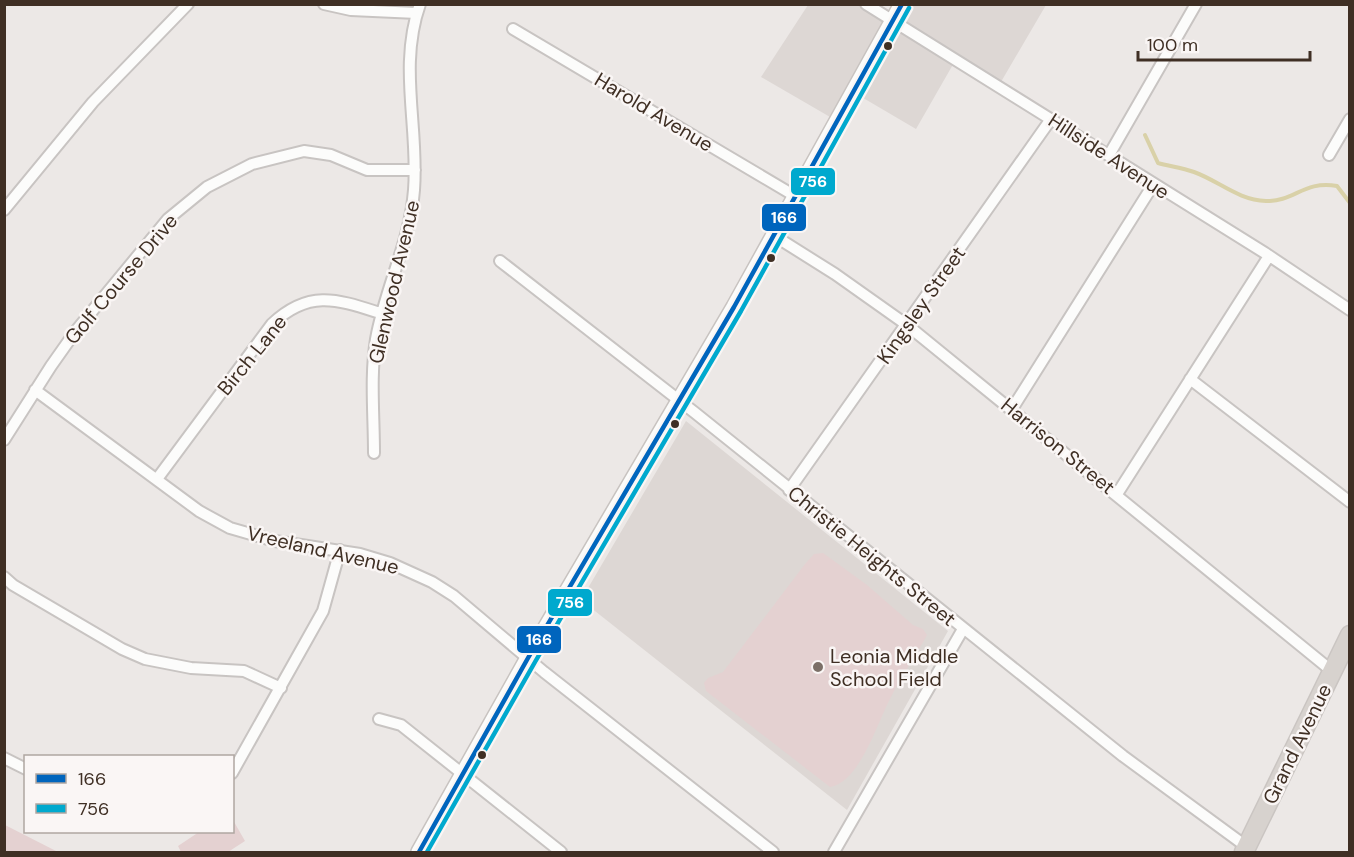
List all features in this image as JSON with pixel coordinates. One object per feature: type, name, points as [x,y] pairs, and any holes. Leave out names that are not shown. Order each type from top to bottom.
[{"type":"main road","name":"Grand Avenue","points":[[1246,850],[1350,635]]},
{"type":"street","points":[[4,210],[93,102],[188,4]]},
{"type":"street","points":[[324,4],[351,10],[418,9]]},
{"type":"street","name":"Hillside Avenue","points":[[866,4],[1051,118],[1350,310]]},
{"type":"street","points":[[419,852],[528,658],[680,400],[902,4]]},
{"type":"street","points":[[1109,155],[1196,4]]},
{"type":"street","name":"Glenwood Avenue","points":[[374,453],[373,363],[383,314],[408,233],[415,170],[408,86],[409,59],[418,9]]},
{"type":"street","name":"Harold Avenue","points":[[513,29],[795,196]]},
{"type":"street","name":"Kingsley Street","points":[[789,490],[1051,118]]},
{"type":"street","points":[[1329,155],[1350,119]]},
{"type":"street","name":"Golf Course Drive","points":[[4,440],[75,332],[168,219],[207,187],[252,164],[304,151],[331,155],[367,170],[415,170]]},
{"type":"street","points":[[1012,408],[1153,185]]},
{"type":"street","name":"Harrison Street","points":[[773,235],[835,273],[907,325],[1012,408],[1332,671]]},
{"type":"street","points":[[1117,494],[1269,256]]},
{"type":"street","name":"Christie Heights Street","points":[[500,261],[680,400],[963,629],[1246,850]]},
{"type":"street","name":"Birch Lane","points":[[157,479],[272,324],[282,314],[307,302],[334,299],[383,314]]},
{"type":"street","points":[[1190,379],[1350,502]]},
{"type":"street","name":"Vreeland Avenue","points":[[35,390],[199,511],[230,528],[275,541],[340,550],[390,563],[432,582],[454,596],[528,658],[773,852]]},
{"type":"street","points":[[234,770],[323,611],[340,550]]},
{"type":"street","points":[[4,577],[13,585],[112,643],[145,658],[191,668],[244,671],[281,688]]},
{"type":"street","points":[[834,852],[963,629]]},
{"type":"street","points":[[379,719],[401,725],[561,852]]},
{"type":"street","points":[[4,758],[24,768]]},
{"type":"shaded area","points":[[808,5],[866,5],[893,21],[902,5],[1046,5],[998,87],[955,61],[916,129],[853,92],[837,121],[761,77]]},
{"type":"shaded area","points":[[686,421],[948,631],[847,810],[581,600]]},
{"type":"shaded area","name":"Leonia Middle School Field","points":[[823,553],[867,585],[913,625],[923,629],[927,635],[893,692],[858,764],[850,775],[830,787],[706,691],[704,683],[708,678],[723,672],[805,564],[814,554]]},
{"type":"shaded area","points":[[234,822],[245,841],[228,852],[181,852],[178,846],[198,833],[234,833]]},
{"type":"shaded area","points":[[5,825],[58,852],[5,852]]},
{"type":"waterway","points":[[1145,135],[1158,163],[1194,172],[1246,197],[1256,200],[1276,200],[1307,188],[1326,185],[1337,186],[1350,203]]},
{"type":"transit line","name":"166","points":[[419,852],[528,658],[734,307],[902,4]]},
{"type":"transit line","name":"756","points":[[427,852],[535,662],[741,311],[909,8]]},
{"type":"place","name":"Leonia Middle School Field","points":[[818,667]]}]
